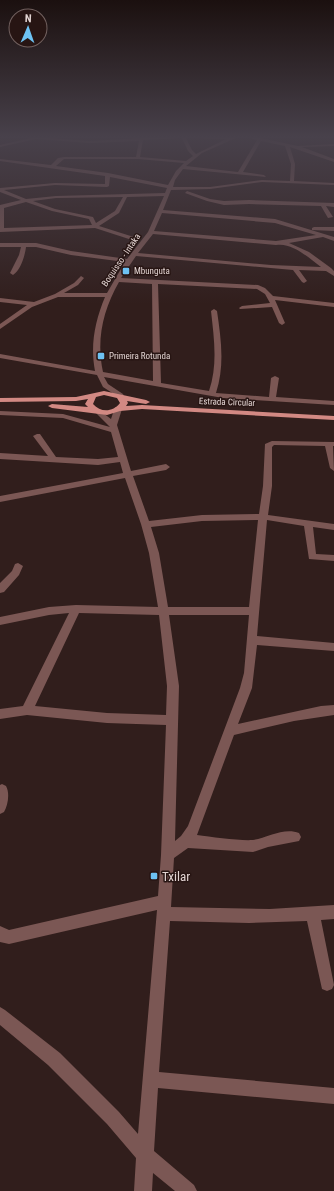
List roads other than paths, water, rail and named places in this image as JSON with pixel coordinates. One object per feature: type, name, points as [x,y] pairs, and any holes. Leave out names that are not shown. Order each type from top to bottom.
[{"type":"main road","name":"Estrada Circular","points":[[93,396],[110,393],[121,397],[147,402],[334,413]]},
{"type":"main road","points":[[0,400],[53,400],[93,396]]},
{"type":"main road","points":[[93,396],[89,404],[96,411]]},
{"type":"main road","points":[[118,409],[123,405],[121,397]]},
{"type":"main road","points":[[0,406],[74,407],[96,411]]},
{"type":"main road","name":"Estrada Circular","points":[[96,411],[109,412],[118,409],[142,407],[334,418]]},
{"type":"street","points":[[5,193],[54,210],[91,218],[95,226]]},
{"type":"street","points":[[0,245],[36,245],[71,253],[126,261],[135,239],[95,226],[0,230],[0,207],[28,200],[98,196],[125,197],[153,193]]},
{"type":"street","name":"Boquisso - Intaka","points":[[102,382],[99,374],[96,352],[98,327],[102,310],[108,295],[118,280],[126,261],[135,254],[151,232],[168,193]]},
{"type":"street","points":[[190,193],[209,200],[224,203],[249,202],[334,205]]},
{"type":"street","points":[[95,226],[117,212],[125,197]]},
{"type":"street","points":[[323,205],[330,217]]},
{"type":"street","points":[[160,211],[269,220],[334,239]]},
{"type":"street","points":[[304,229],[334,229]]},
{"type":"street","points":[[151,232],[285,243],[325,236]]},
{"type":"street","points":[[285,243],[306,253],[334,274]]},
{"type":"street","points":[[13,273],[22,255],[24,244]]},
{"type":"street","points":[[135,254],[296,269],[329,269]]},
{"type":"street","points":[[296,269],[304,281]]},
{"type":"street","points":[[0,326],[33,304],[57,295],[76,284],[81,278]]},
{"type":"street","points":[[118,280],[155,283],[250,285],[262,288],[270,298],[282,323]]},
{"type":"street","points":[[155,283],[157,385]]},
{"type":"street","points":[[57,295],[108,295]]},
{"type":"street","points":[[270,298],[334,305]]},
{"type":"street","points":[[0,300],[33,304]]},
{"type":"street","points":[[242,308],[274,306]]},
{"type":"street","points":[[212,394],[216,384],[220,358],[214,312]]},
{"type":"street","points":[[0,356],[212,394],[272,400],[334,403]]},
{"type":"street","points":[[272,400],[275,378]]},
{"type":"street","points":[[93,396],[102,382],[110,390],[121,397]]},
{"type":"street","points":[[118,409],[114,428],[128,475],[146,524],[154,553],[164,611],[173,686],[168,855],[144,1154],[143,1191]]},
{"type":"street","points":[[96,411],[114,428]]},
{"type":"street","points":[[0,413],[63,416],[114,428]]},
{"type":"street","points":[[36,436],[52,458]]},
{"type":"street","points":[[168,855],[186,841],[193,830],[246,688],[249,672],[261,526],[264,517],[269,477],[268,446],[270,444],[331,444],[334,468]]},
{"type":"street","points":[[0,456],[98,462],[123,459]]},
{"type":"street","points":[[0,499],[166,467]]},
{"type":"street","points":[[146,524],[202,518],[264,517],[334,527]]},
{"type":"street","points":[[308,524],[312,557],[334,558]]},
{"type":"street","points":[[0,589],[16,573],[18,566]]},
{"type":"street","points":[[0,621],[49,611],[76,609],[254,611]]},
{"type":"street","points":[[28,710],[76,609]]},
{"type":"street","points":[[251,640],[334,648]]},
{"type":"street","points":[[0,714],[28,710],[120,719],[173,720]]},
{"type":"street","points":[[229,731],[277,721],[303,713],[334,710]]},
{"type":"street","points":[[0,808],[2,790]]},
{"type":"street","points":[[186,841],[252,846],[294,836]]},
{"type":"street","points":[[0,933],[2,936],[9,937],[164,907],[313,914],[334,912]]},
{"type":"street","points":[[313,914],[327,984]]},
{"type":"street","points":[[0,1015],[54,1059],[113,1118],[144,1154],[188,1191]]},
{"type":"street","points":[[150,1079],[334,1096]]},
{"type":"place","name":"Mbunguta","points":[[126,271]]},
{"type":"place","name":"Primeira Rotunda","points":[[101,356]]},
{"type":"place","name":"Txilar","points":[[154,876]]}]
